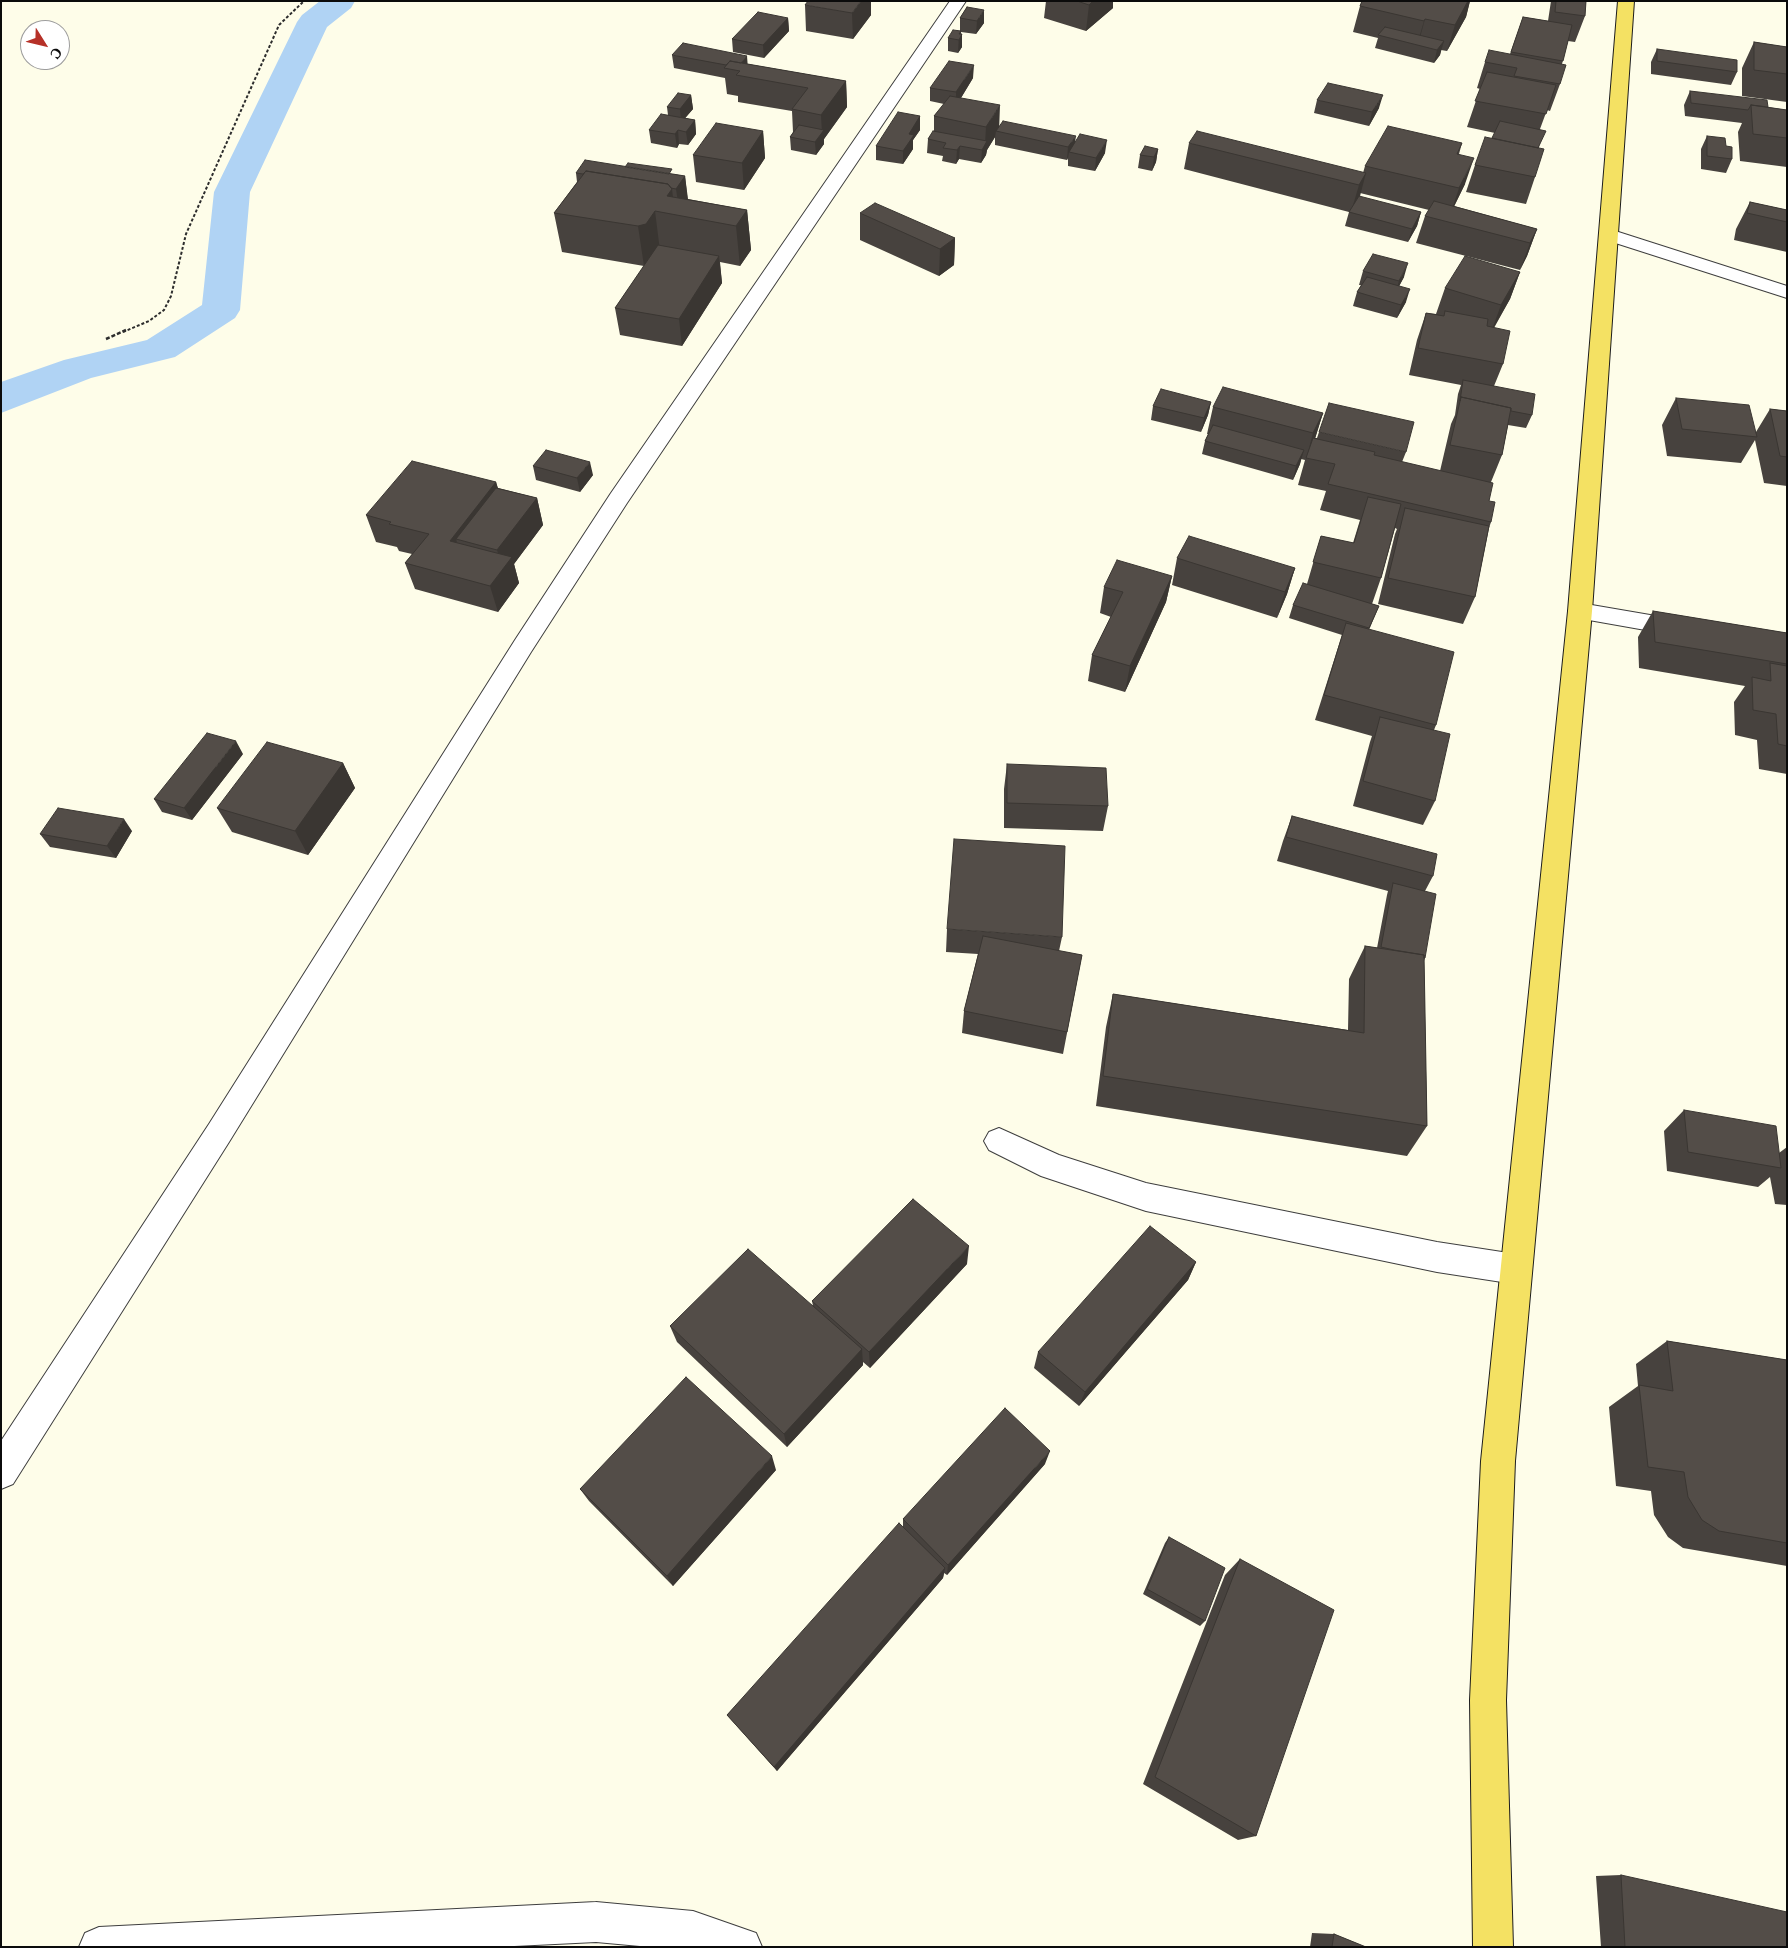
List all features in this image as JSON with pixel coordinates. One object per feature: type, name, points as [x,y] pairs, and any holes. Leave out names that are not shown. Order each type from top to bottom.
[{"type":"main road","points":[[1493,1947],[1488,1700],[1498,1461],[1515,1269],[1580,611],[1626,1]]},
{"type":"street","points":[[1,1472],[219,1133],[523,646],[619,498],[958,1]]},
{"type":"street","points":[[1609,235],[1787,292]]},
{"type":"street","points":[[1580,611],[1708,633]]},
{"type":"street","points":[[999,1141],[1052,1166],[1146,1197],[1437,1257],[1515,1269]]},
{"type":"street","points":[[99,1947],[596,1922],[693,1931],[742,1947]]},
{"type":"path","points":[[106,339],[149,320],[164,310],[171,296],[186,234],[279,25],[304,1]]},
{"type":"building","points":[[808,1],[861,1],[852,13],[805,5]]},
{"type":"building","points":[[1077,1],[1093,1],[1089,5]]},
{"type":"building","points":[[1362,1],[1468,1],[1455,25],[1425,19],[1424,21],[1360,6]]},
{"type":"building","points":[[1556,1],[1586,1],[1585,16],[1555,12]]},
{"type":"building","points":[[967,7],[984,10],[977,21],[960,18]]},
{"type":"building","points":[[758,12],[788,18],[763,45],[732,39]]},
{"type":"building","points":[[1523,17],[1572,25],[1563,61],[1511,52]]},
{"type":"building","points":[[1385,27],[1444,41],[1437,50],[1378,35]]},
{"type":"building","points":[[953,30],[961,31],[959,34],[962,34],[959,40],[948,38]]},
{"type":"building","points":[[1754,42],[1787,47],[1787,74],[1754,70]]},
{"type":"building","points":[[683,43],[747,56],[741,63],[730,61],[726,65],[672,55]]},
{"type":"building","points":[[1657,49],[1737,60],[1737,72],[1657,61]]},
{"type":"building","points":[[1489,50],[1566,65],[1560,84],[1514,76],[1517,68],[1485,62]]},
{"type":"building","points":[[730,61],[846,81],[821,115],[792,109],[808,88],[736,75],[740,71],[724,68]]},
{"type":"building","points":[[949,61],[974,65],[956,92],[930,88]]},
{"type":"building","points":[[1487,72],[1556,85],[1546,114],[1475,101]]},
{"type":"building","points":[[1328,83],[1383,95],[1372,112],[1317,100]]},
{"type":"building","points":[[1690,91],[1767,100],[1768,107],[1751,105],[1748,110],[1691,103]]},
{"type":"building","points":[[678,93],[691,95],[680,109],[667,107]]},
{"type":"building","points":[[950,96],[1000,105],[986,127],[934,116]]},
{"type":"building","points":[[1751,105],[1787,110],[1787,138],[1753,134]]},
{"type":"building","points":[[898,112],[920,116],[909,134],[914,135],[903,151],[876,146]]},
{"type":"building","points":[[661,114],[695,120],[686,132],[678,130],[675,134],[649,130]]},
{"type":"building","points":[[1003,121],[1076,136],[1068,147],[996,131]]},
{"type":"building","points":[[1500,121],[1546,131],[1538,148],[1492,138]]},
{"type":"building","points":[[716,123],[763,131],[742,163],[693,155]]},
{"type":"building","points":[[799,125],[824,130],[815,142],[790,137]]},
{"type":"building","points":[[1388,126],[1462,143],[1457,154],[1474,158],[1459,188],[1365,166]]},
{"type":"building","points":[[933,131],[987,141],[982,150],[960,146],[957,150],[943,148],[946,143],[928,139]]},
{"type":"building","points":[[1197,131],[1366,173],[1359,185],[1189,143]]},
{"type":"building","points":[[1080,134],[1107,140],[1096,158],[1069,152]]},
{"type":"building","points":[[1707,136],[1725,138],[1726,146],[1732,147],[1732,159],[1707,156]]},
{"type":"building","points":[[1485,137],[1544,149],[1535,177],[1475,165]]},
{"type":"building","points":[[1145,146],[1158,149],[1154,157],[1140,155]]},
{"type":"building","points":[[585,160],[685,176],[676,189],[671,188],[668,184],[586,171],[583,174],[576,173]]},
{"type":"building","points":[[628,163],[672,169],[669,174],[625,167]]},
{"type":"building","points":[[586,171],[668,184],[672,189],[667,196],[747,210],[736,226],[655,211],[646,224],[638,226],[554,213]]},
{"type":"building","points":[[1359,196],[1421,212],[1412,229],[1349,212]]},
{"type":"building","points":[[1434,201],[1537,229],[1530,243],[1425,216]]},
{"type":"building","points":[[1750,202],[1787,210],[1787,222],[1747,213]]},
{"type":"building","points":[[875,203],[955,238],[940,249],[860,213]]},
{"type":"building","points":[[658,245],[719,256],[679,319],[615,308]]},
{"type":"building","points":[[1373,254],[1408,263],[1399,281],[1363,271]]},
{"type":"building","points":[[1465,256],[1520,272],[1501,305],[1445,288]]},
{"type":"building","points":[[1367,277],[1410,289],[1401,305],[1357,292]]},
{"type":"building","points":[[1445,311],[1488,319],[1487,326],[1510,331],[1503,364],[1418,348],[1426,313],[1444,316]]},
{"type":"building","points":[[1463,380],[1535,394],[1532,415],[1511,411],[1511,408],[1461,397],[1460,401]]},
{"type":"building","points":[[1223,387],[1323,413],[1313,433],[1213,407]]},
{"type":"building","points":[[1161,389],[1211,402],[1204,418],[1153,406]]},
{"type":"building","points":[[1461,397],[1511,408],[1502,455],[1450,445]]},
{"type":"building","points":[[1676,398],[1749,405],[1757,437],[1682,429]]},
{"type":"building","points":[[1329,403],[1414,422],[1406,452],[1319,432]]},
{"type":"building","points":[[1770,409],[1787,411],[1787,457],[1780,456]]},
{"type":"building","points":[[1213,425],[1304,450],[1296,466],[1205,441]]},
{"type":"building","points":[[1313,438],[1375,452],[1374,455],[1493,483],[1489,501],[1495,502],[1491,522],[1328,484],[1335,464],[1306,458]]},
{"type":"building","points":[[546,450],[590,462],[577,478],[533,466]]},
{"type":"building","points":[[412,461],[496,482],[450,541],[512,557],[490,586],[405,563],[429,534],[389,524],[391,522],[366,515]]},
{"type":"building","points":[[496,488],[537,498],[497,550],[456,539]]},
{"type":"building","points":[[1368,497],[1401,504],[1381,578],[1313,562],[1321,536],[1354,543]]},
{"type":"building","points":[[1405,508],[1489,526],[1475,597],[1388,578]]},
{"type":"building","points":[[1189,536],[1295,568],[1285,592],[1177,558]]},
{"type":"building","points":[[1117,560],[1172,576],[1130,666],[1092,655],[1123,592],[1104,587]]},
{"type":"building","points":[[1303,583],[1379,606],[1369,628],[1293,605]]},
{"type":"building","points":[[1653,611],[1787,633],[1787,664],[1655,642]]},
{"type":"building","points":[[1346,623],[1454,652],[1436,725],[1324,695]]},
{"type":"building","points":[[1770,663],[1787,666],[1787,746],[1778,744],[1776,714],[1753,710],[1752,677],[1771,681]]},
{"type":"building","points":[[1380,717],[1450,734],[1435,801],[1363,781]]},
{"type":"building","points":[[207,733],[236,741],[184,808],[154,799]]},
{"type":"building","points":[[267,742],[343,763],[295,831],[217,808]]},
{"type":"building","points":[[1007,764],[1106,768],[1108,806],[1007,803]]},
{"type":"building","points":[[58,808],[124,819],[107,846],[40,834]]},
{"type":"building","points":[[1292,816],[1437,854],[1433,876],[1286,837]]},
{"type":"building","points":[[954,839],[1065,846],[1062,937],[947,929]]},
{"type":"building","points":[[1393,883],[1436,894],[1425,958],[1424,955],[1381,947]]},
{"type":"building","points":[[983,936],[1082,955],[1067,1032],[964,1011]]},
{"type":"building","points":[[1365,946],[1424,955],[1427,1126],[1103,1076],[1113,994],[1364,1033]]},
{"type":"building","points":[[1684,1110],[1776,1126],[1781,1168],[1688,1152]]},
{"type":"building","points":[[913,1199],[969,1246],[869,1352],[812,1301]]},
{"type":"building","points":[[1150,1226],[1196,1262],[1085,1392],[1038,1352]]},
{"type":"building","points":[[748,1249],[862,1349],[784,1434],[670,1326]]},
{"type":"building","points":[[1667,1341],[1787,1360],[1787,1543],[1719,1531],[1702,1520],[1688,1497],[1684,1472],[1648,1467],[1639,1385],[1673,1391]]},
{"type":"building","points":[[686,1377],[772,1456],[667,1576],[580,1489]]},
{"type":"building","points":[[1005,1408],[1050,1451],[948,1565],[903,1519]]},
{"type":"building","points":[[899,1523],[945,1568],[774,1767],[727,1715]]},
{"type":"building","points":[[1169,1537],[1225,1568],[1205,1621],[1147,1589]]},
{"type":"building","points":[[1240,1559],[1334,1610],[1256,1836],[1155,1777]]},
{"type":"building","points":[[1621,1875],[1787,1912],[1787,1947],[1625,1947]]},
{"type":"building","points":[[1334,1934],[1366,1947],[1332,1947]]},
{"type":"waterway","points":[[1,400],[8,394],[78,369],[161,349],[221,310],[232,192],[313,22],[340,1]]}]
